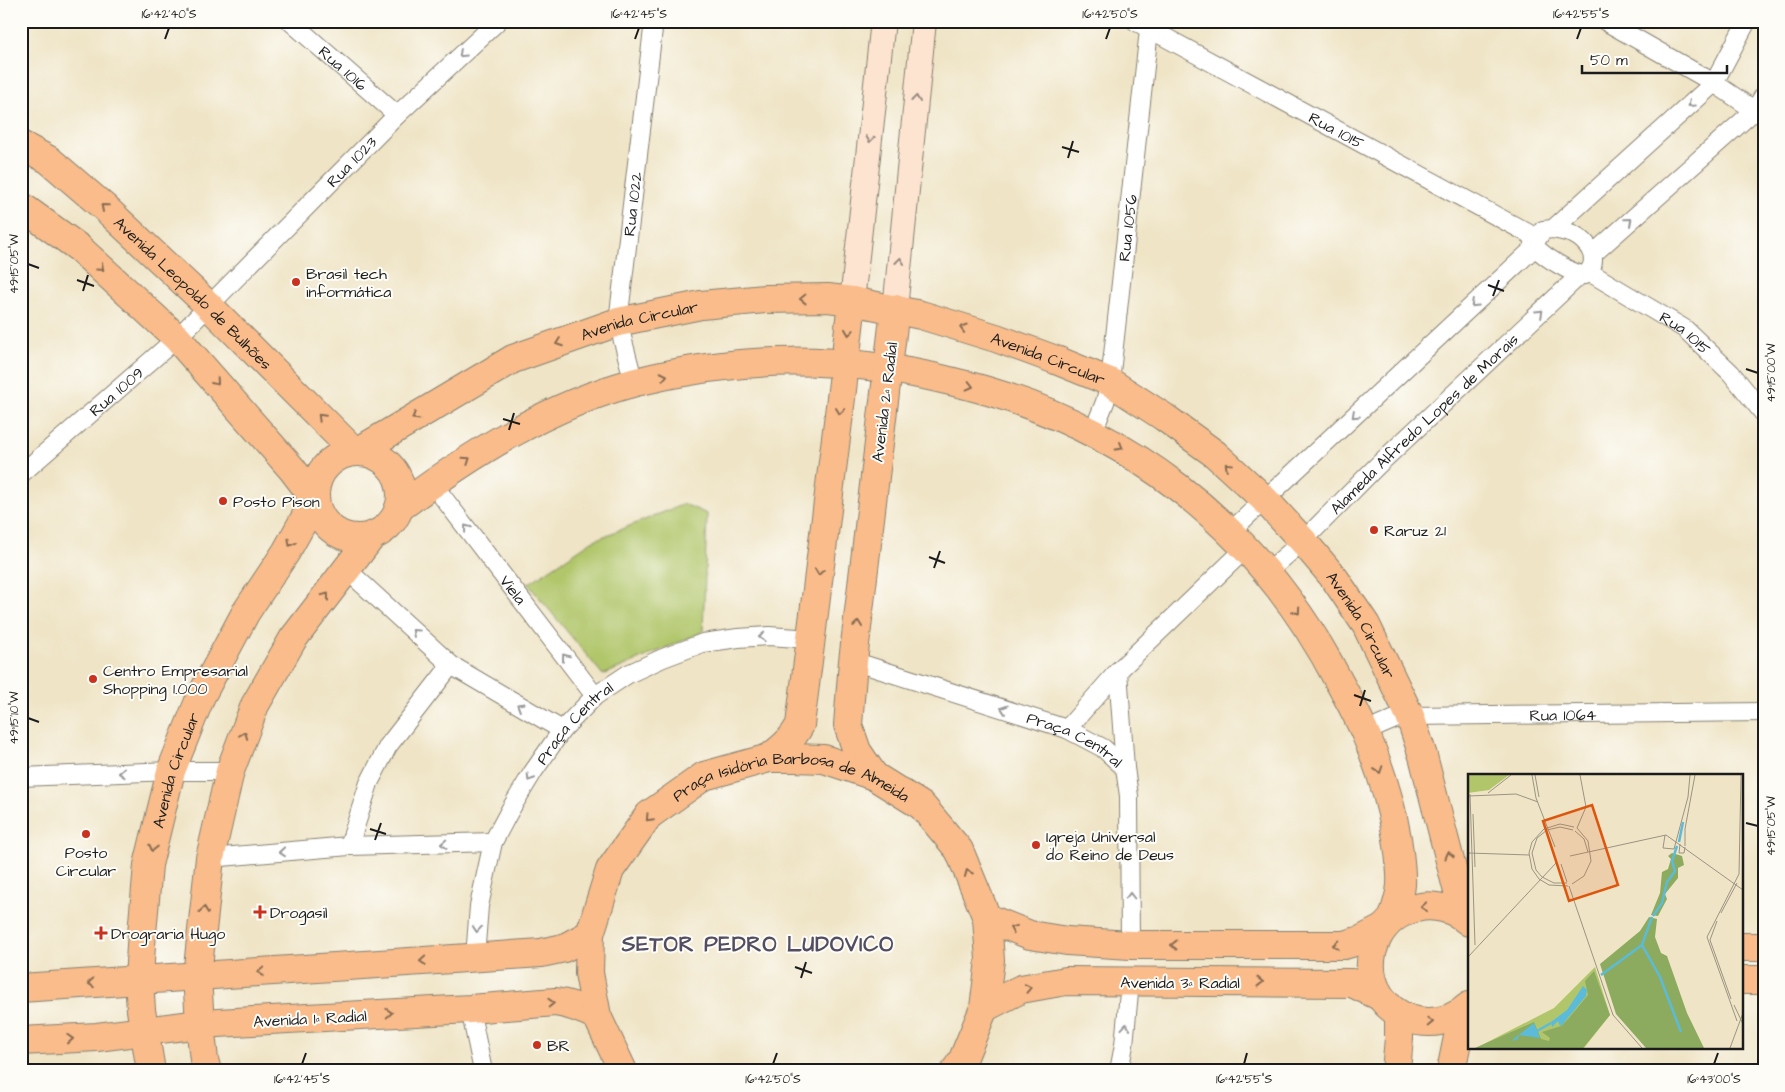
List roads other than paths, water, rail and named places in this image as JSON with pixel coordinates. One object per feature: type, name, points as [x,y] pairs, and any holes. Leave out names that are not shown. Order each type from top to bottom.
[{"type":"main road","points":[[768,758],[787,744],[800,725],[845,362],[883,21]]},
{"type":"main road","name":"Avenida 2ª Radial","points":[[874,776],[857,751],[848,725],[853,661],[889,368],[924,21]]},
{"type":"main road","name":"Avenida Leopoldo de Bulhões","points":[[21,145],[49,160],[105,208],[208,305],[356,452]]},
{"type":"main road","points":[[21,206],[79,248],[177,338],[292,469],[315,500]]},
{"type":"main road","name":"Avenida Circular","points":[[356,452],[512,359],[618,322],[701,305],[765,299],[828,298],[921,315],[996,338],[1110,382],[1164,416],[1215,454],[1264,499],[1335,579],[1366,625],[1410,716],[1423,756],[1467,921]]},
{"type":"main road","points":[[399,508],[432,483],[486,448],[533,422],[580,401],[634,383],[699,369],[753,363],[820,361],[845,362],[889,368],[977,387],[1036,406],[1093,432],[1128,452],[1173,482],[1238,540],[1267,572],[1295,608],[1323,651],[1365,732],[1383,780],[1395,831],[1401,881],[1399,899],[1388,924],[1374,945],[1370,962],[1372,979],[1379,996],[1398,1014],[1410,1020],[1432,1023],[1454,1016],[1468,1007]]},
{"type":"main road","points":[[356,452],[370,454],[383,460],[393,470],[399,484],[401,496],[399,508],[383,530],[372,536],[360,538],[348,537],[337,533],[322,520],[315,500],[316,485],[321,472],[330,462],[342,455],[356,452]]},
{"type":"main road","name":"Avenida Circular","points":[[150,1071],[143,1031],[140,980],[148,865],[171,771],[202,696],[246,612],[286,552],[315,500]]},
{"type":"main road","points":[[207,1071],[200,1024],[197,976],[210,858],[230,771],[255,705],[288,647],[372,536]]},
{"type":"main road","name":"Praça Isidória Barbosa de Almeida","points":[[623,1071],[597,1016],[589,973],[590,934],[610,870],[649,815],[704,776],[768,758],[824,759],[874,776],[922,806],[959,850],[987,918],[990,960],[984,1008],[963,1060],[954,1071]]},
{"type":"main road","points":[[987,918],[1030,935],[1067,941],[1130,945],[1344,945],[1361,940],[1406,911],[1428,906],[1441,907],[1454,912],[1467,921]]},
{"type":"main road","points":[[21,988],[475,958],[549,951],[564,948],[590,934]]},
{"type":"main road","points":[[1742,947],[1764,947]]},
{"type":"main road","points":[[1742,980],[1764,980]]},
{"type":"main road","name":"Avenida 3ª Radial","points":[[984,1008],[1021,989],[1066,981],[1352,983],[1379,996]]},
{"type":"main road","name":"Avenida 1ª Radial","points":[[21,1041],[97,1037],[200,1024],[470,1009],[555,1002],[568,1003],[580,1007],[597,1016]]},
{"type":"main road","points":[[1451,1071],[1459,1032],[1468,1007]]},
{"type":"main road","points":[[1396,1071],[1399,1038],[1398,1014]]},
{"type":"street","name":"Rua 1016","points":[[290,21],[397,115]]},
{"type":"street","name":"Rua 1023","points":[[208,305],[397,115],[498,21]]},
{"type":"street","name":"Rua 1022","points":[[634,383],[618,322],[654,21]]},
{"type":"street","points":[[1605,21],[1714,83],[1759,113]]},
{"type":"street","points":[[1554,229],[1714,83],[1747,21]]},
{"type":"street","name":"Rua 1015","points":[[1145,24],[1536,242],[1544,255],[1584,273],[1684,329],[1731,373],[1764,414]]},
{"type":"street","name":"Rua 1056","points":[[1093,432],[1105,402],[1110,382],[1145,24]]},
{"type":"street","points":[[1592,254],[1759,113],[1764,95]]},
{"type":"street","points":[[1067,729],[1238,540],[1264,499],[1536,242],[1543,230],[1554,229],[1579,238],[1592,254],[1594,261],[1584,273]]},
{"type":"street","name":"Alameda Alfredo Lopes de Morais","points":[[1267,572],[1303,541],[1377,466],[1584,273]]},
{"type":"street","name":"Rua 1009","points":[[21,474],[177,338],[208,305]]},
{"type":"street","name":"Viela","points":[[432,483],[595,696]]},
{"type":"street","points":[[346,569],[451,665],[562,730]]},
{"type":"street","name":"Praça Central","points":[[475,958],[478,906],[493,842],[533,772],[562,730],[595,696],[628,674],[703,643],[770,636],[811,639]]},
{"type":"street","name":"Praça Central","points":[[853,661],[1067,729],[1103,748],[1125,768],[1130,796],[1130,945]]},
{"type":"street","points":[[350,846],[369,783],[388,746],[451,665]]},
{"type":"street","points":[[1118,671],[1125,768]]},
{"type":"street","name":"Rua 1064","points":[[1365,732],[1395,719],[1410,716],[1764,712]]},
{"type":"street","points":[[21,777],[171,771],[230,771]]},
{"type":"street","points":[[210,858],[350,846],[493,842]]},
{"type":"street","points":[[1119,1071],[1124,1045],[1130,982]]},
{"type":"street","points":[[470,1009],[483,1071]]},
{"type":"place","name":"Brasil tech informática","points":[[296,282]]},
{"type":"place","name":"Posto Pison","points":[[223,501]]},
{"type":"place","name":"Raruz 21","points":[[1374,530]]},
{"type":"place","name":"Centro Empresarial Shopping 1.000","points":[[93,679]]},
{"type":"place","name":"Posto Circular","points":[[86,834]]},
{"type":"place","name":"Igreja Universal do Reino de Deus","points":[[1036,845]]},
{"type":"place","name":"Drogasil","points":[[260,912]]},
{"type":"place","name":"Drograria Hugo","points":[[101,933]]},
{"type":"place","name":"BR","points":[[537,1045]]},
{"type":"district","name":"SETOR PEDRO LUDOVICO","points":[[758,944]]}]
